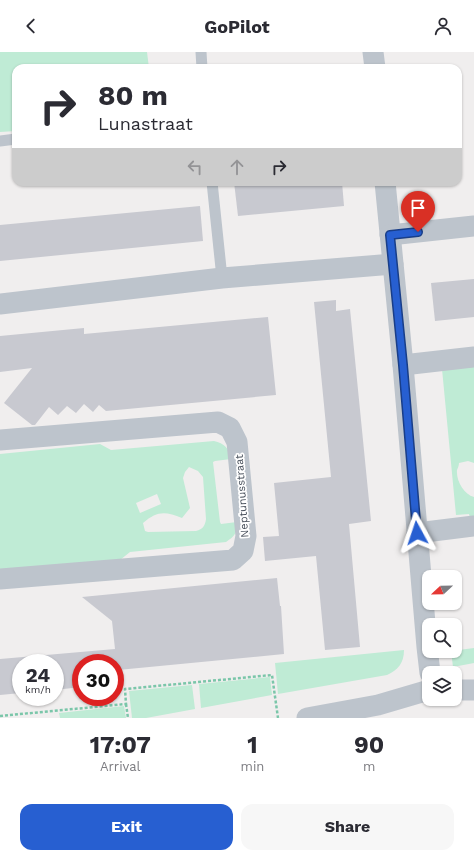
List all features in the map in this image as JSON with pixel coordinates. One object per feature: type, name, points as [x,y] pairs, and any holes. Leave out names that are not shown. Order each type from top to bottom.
[{"type":"street","points":[[373,52],[374,64]]},
{"type":"street","points":[[385,186],[403,365],[429,666]]},
{"type":"street","points":[[390,235],[474,226]]},
{"type":"street","points":[[0,304],[222,278],[393,264]]},
{"type":"street","points":[[403,365],[474,357]]},
{"type":"street","name":"Neptunusstraat","points":[[0,440],[218,422],[230,428],[237,442],[246,536],[243,551],[233,560],[0,579]]},
{"type":"street","points":[[417,533],[474,526]]},
{"type":"street","points":[[462,690],[474,690]]},
{"type":"street","points":[[307,718],[378,705],[422,692]]},
{"type":"lane","points":[[201,52],[202,64]]},
{"type":"lane","points":[[0,141],[12,140]]},
{"type":"lane","points":[[212,186],[222,278]]},
{"type":"path","points":[[128,718],[125,689],[272,675],[278,718]]},
{"type":"path","points":[[0,716],[126,704]]},
{"type":"green space","points":[[0,52],[147,52],[148,64],[12,64],[12,131],[0,132]]},
{"type":"green space","points":[[474,362],[474,463],[468,461],[459,463],[457,470],[459,483],[467,493],[474,497],[474,517],[470,518],[469,514],[456,515],[442,369]]},
{"type":"green space","points":[[214,441],[224,445],[228,449],[231,459],[213,462],[220,522],[221,524],[237,522],[235,534],[226,542],[130,552],[120,560],[0,571],[0,454],[100,444],[111,450]],"holes":[[[189,467],[198,471],[203,477],[206,519],[203,527],[196,531],[145,531],[143,523],[153,516],[166,513],[182,518],[190,508],[183,478]],[[157,494],[161,504],[140,513],[136,503]]]},
{"type":"green space","points":[[474,648],[474,663],[453,666],[452,658],[462,658],[462,650]]},
{"type":"green space","points":[[404,650],[403,659],[400,666],[387,675],[278,694],[275,663]]},
{"type":"green space","points":[[270,677],[272,695],[201,708],[199,684]]},
{"type":"green space","points":[[192,685],[195,709],[146,718],[132,718],[129,691]]},
{"type":"green space","points":[[124,706],[126,718],[60,718],[59,713]]},
{"type":"building","points":[[234,186],[342,186],[344,206],[238,216]]},
{"type":"building","points":[[200,206],[203,241],[0,261],[0,225]]},
{"type":"building","points":[[474,279],[474,317],[435,321],[431,283]]},
{"type":"building","points":[[336,300],[336,311],[350,309],[371,521],[349,524],[360,647],[325,650],[316,556],[265,561],[263,537],[279,536],[274,483],[331,477],[314,302]]},
{"type":"building","points":[[268,317],[276,395],[106,411],[99,405],[93,412],[84,404],[76,413],[67,406],[58,415],[49,407],[35,425],[32,425],[4,403],[32,368],[0,372],[0,336],[84,328],[84,334]]},
{"type":"building","points":[[277,578],[281,606],[284,654],[124,669],[124,654],[72,654],[72,688],[64,689],[64,654],[58,654],[115,649],[112,621],[82,597]]},
{"type":"building","points":[[12,658],[12,694],[0,695],[0,659]]},
{"type":"route","points":[[417,533],[403,365],[390,235],[418,232]]}]
